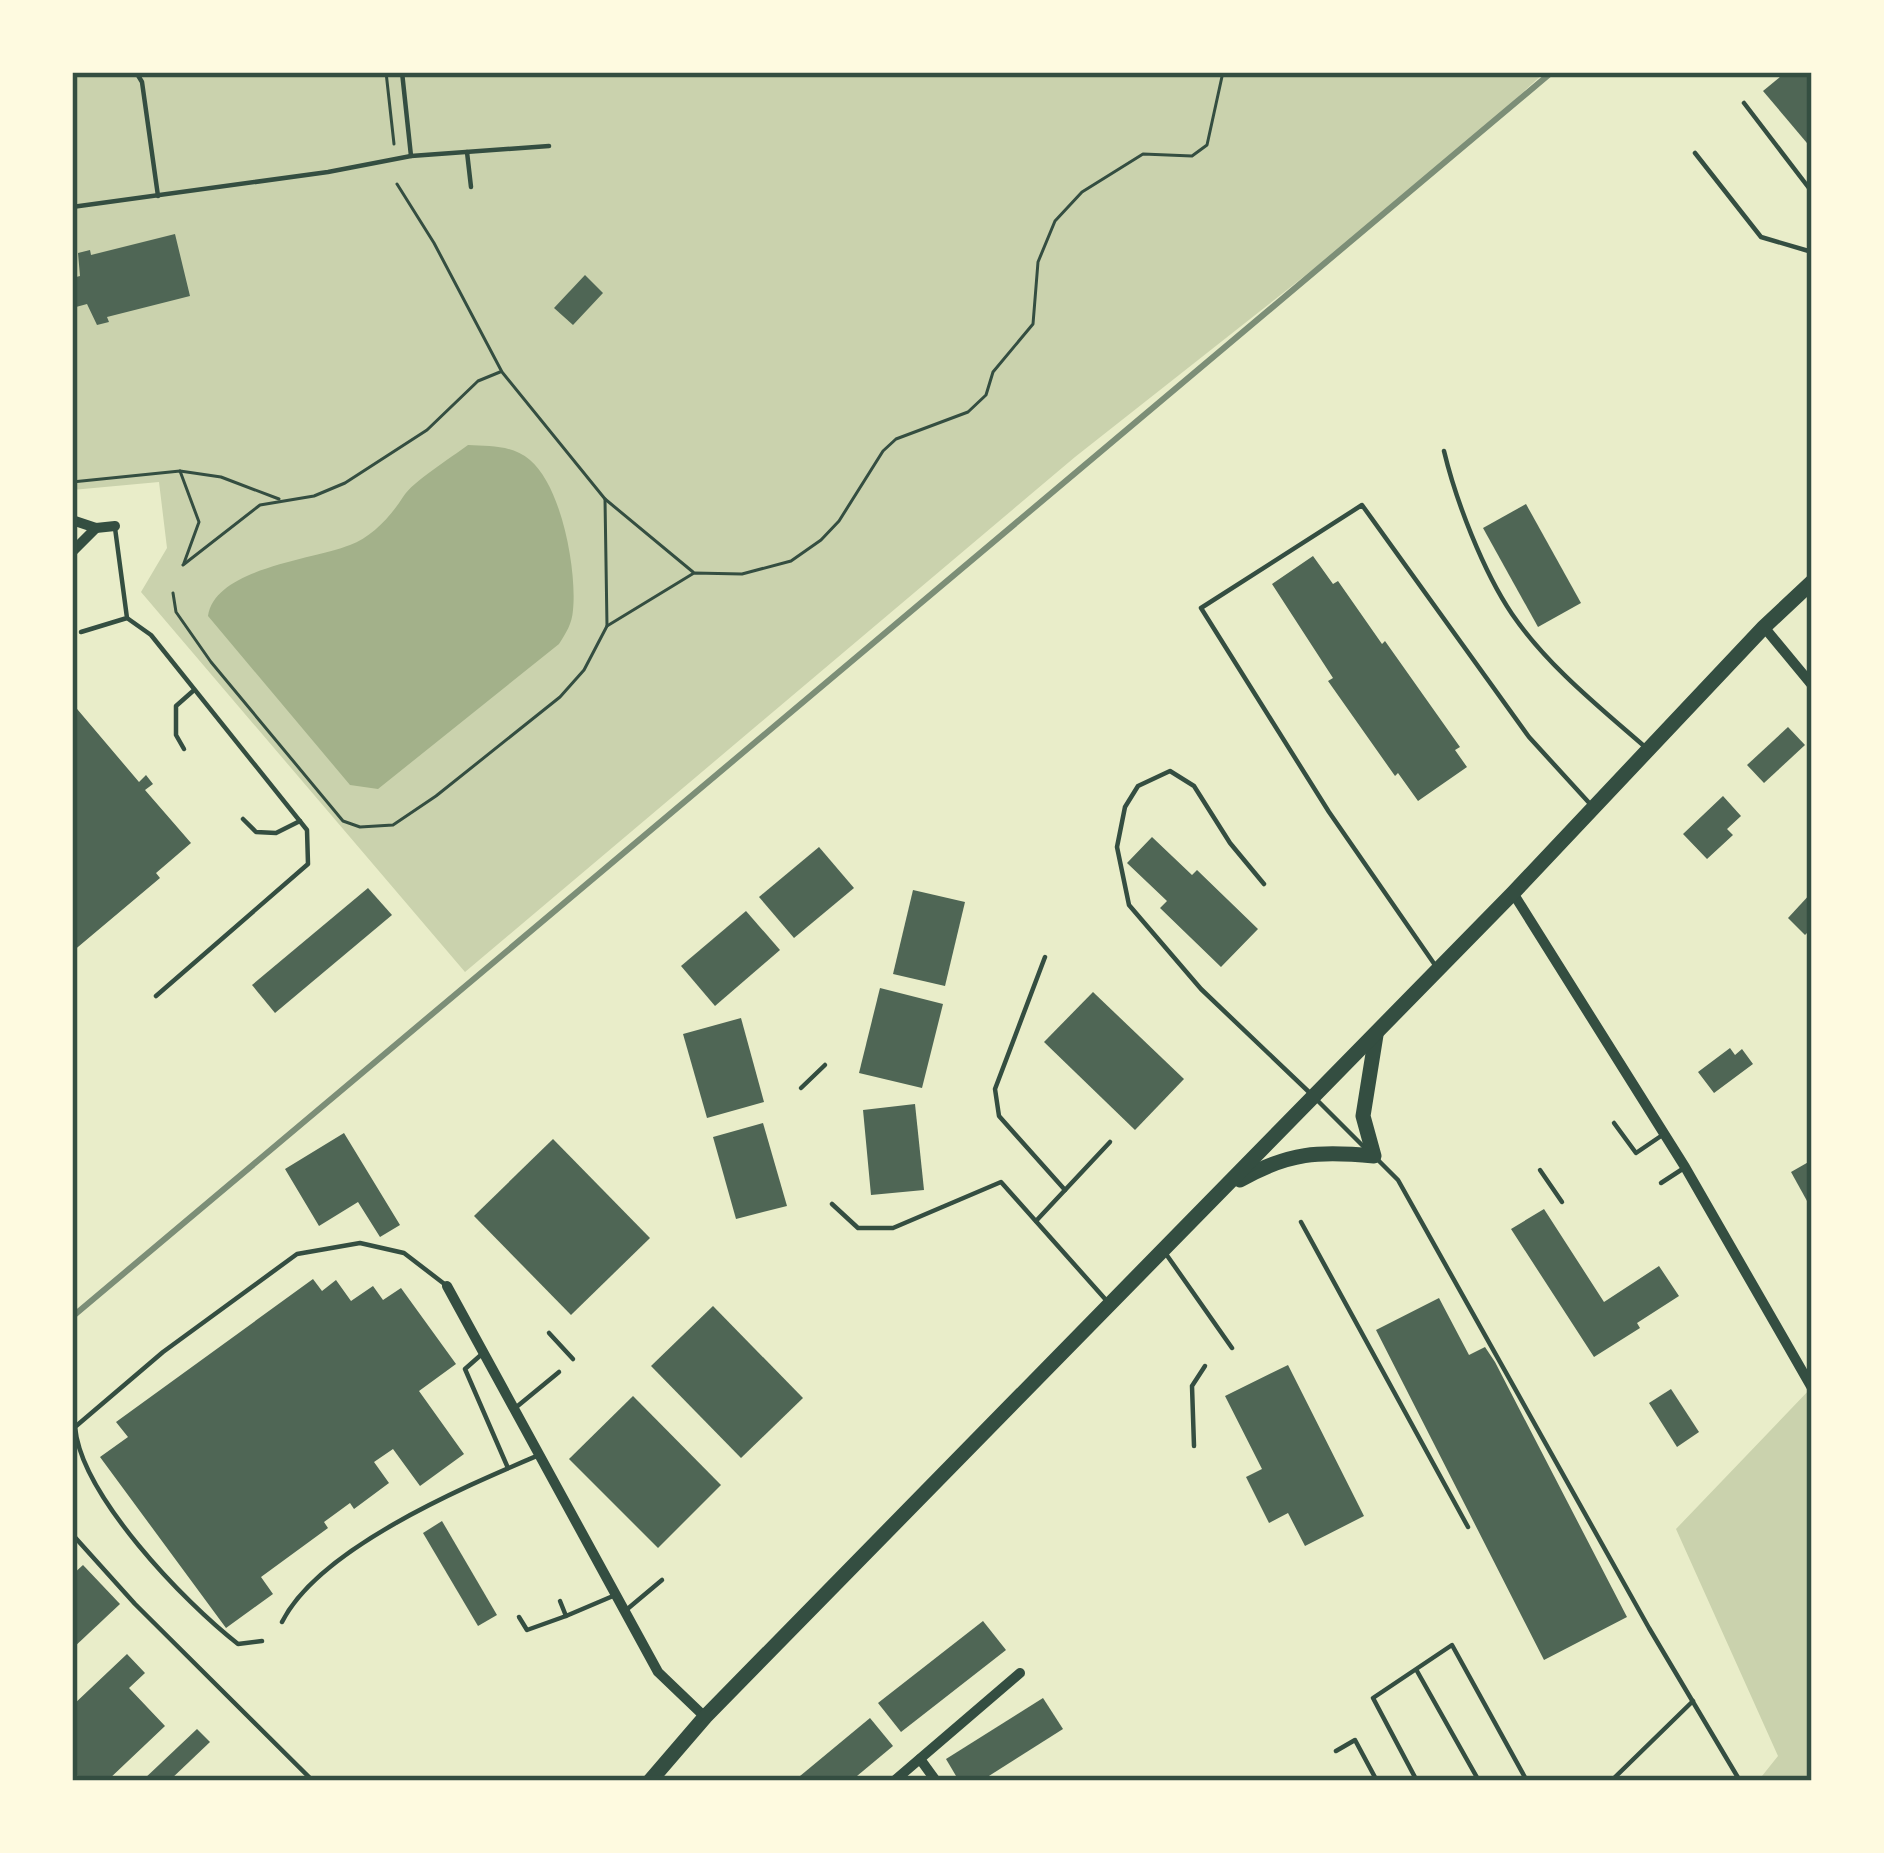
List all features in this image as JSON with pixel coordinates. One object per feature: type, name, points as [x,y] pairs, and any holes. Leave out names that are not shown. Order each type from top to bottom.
[{"type":"main road","points":[[650,1781],[705,1717],[1812,582]]},
{"type":"main road","points":[[1220,1192],[1272,1162],[1320,1151],[1374,1156],[1363,1116],[1377,1032]]},
{"type":"street","points":[[72,520],[96,528],[116,526]]},
{"type":"street","points":[[72,552],[96,528]]},
{"type":"street","points":[[1764,627],[1812,685]]},
{"type":"street","points":[[1513,893],[1685,1167],[1812,1388]]},
{"type":"street","points":[[447,1286],[658,1672],[705,1717]]},
{"type":"street","points":[[894,1781],[1020,1673]]},
{"type":"street","points":[[920,1760],[936,1781]]},
{"type":"lane","points":[[136,72],[145,99],[158,196]]},
{"type":"lane","points":[[402,72],[411,156]]},
{"type":"lane","points":[[1744,103],[1812,192]]},
{"type":"lane","points":[[72,207],[411,156],[549,146]]},
{"type":"lane","points":[[467,152],[471,188]]},
{"type":"lane","points":[[1695,153],[1761,237],[1812,252]]},
{"type":"lane","points":[[1444,451],[1455,498],[1511,613],[1589,698],[1648,750]]},
{"type":"lane","points":[[1438,970],[1329,812],[1201,608],[1363,505],[1529,737],[1594,808]]},
{"type":"lane","points":[[116,526],[127,618],[151,634],[307,830],[308,864],[156,996]]},
{"type":"lane","points":[[81,632],[127,618]]},
{"type":"lane","points":[[184,749],[176,735],[176,706],[193,691]]},
{"type":"lane","points":[[1264,884],[1230,844],[1194,786],[1170,771],[1138,786],[1125,807],[1117,847],[1129,905],[1201,989],[1398,1180],[1740,1781]]},
{"type":"lane","points":[[244,819],[256,832],[276,833],[300,821]]},
{"type":"lane","points":[[1045,957],[995,1089],[999,1116],[1065,1190]]},
{"type":"lane","points":[[801,1088],[825,1066]]},
{"type":"lane","points":[[1615,1123],[1636,1153],[1664,1134]]},
{"type":"lane","points":[[1036,1221],[1110,1142]]},
{"type":"lane","points":[[1661,1184],[1685,1167]]},
{"type":"lane","points":[[1540,1170],[1562,1202]]},
{"type":"lane","points":[[832,1204],[858,1228],[893,1228],[1001,1182],[1109,1305]]},
{"type":"lane","points":[[1301,1222],[1468,1528]]},
{"type":"lane","points":[[262,1640],[238,1644],[137,1546],[77,1451],[75,1426],[163,1352],[297,1254],[360,1244],[404,1253],[447,1286]]},
{"type":"lane","points":[[1163,1250],[1232,1348]]},
{"type":"lane","points":[[548,1333],[573,1359]]},
{"type":"lane","points":[[484,1353],[465,1369],[508,1468]]},
{"type":"lane","points":[[1194,1446],[1192,1386],[1205,1366]]},
{"type":"lane","points":[[514,1408],[559,1372]]},
{"type":"lane","points":[[282,1622],[294,1598],[389,1524],[539,1454]]},
{"type":"lane","points":[[72,1534],[135,1604],[313,1781]]},
{"type":"lane","points":[[625,1611],[662,1580]]},
{"type":"lane","points":[[519,1617],[526,1630],[616,1594]]},
{"type":"lane","points":[[560,1601],[566,1616]]},
{"type":"lane","points":[[1417,1781],[1372,1698],[1452,1645],[1527,1781]]},
{"type":"lane","points":[[1416,1669],[1479,1781]]},
{"type":"lane","points":[[1611,1781],[1693,1701]]},
{"type":"lane","points":[[1336,1751],[1355,1740],[1377,1781]]},
{"type":"path","points":[[386,72],[394,146]]},
{"type":"path","points":[[607,626],[694,573],[742,574],[791,561],[839,520],[883,451],[896,439],[968,412],[986,395],[993,372],[1033,324],[1037,262],[1054,221],[1082,192],[1143,154],[1192,156],[1207,145],[1223,72]]},
{"type":"path","points":[[397,184],[502,371],[605,499],[694,573]]},
{"type":"path","points":[[180,471],[199,522],[184,565],[260,505],[314,496],[345,483],[428,430],[478,381],[502,371]]},
{"type":"path","points":[[72,482],[180,471],[221,477],[281,499]]},
{"type":"path","points":[[173,592],[176,612],[212,662],[343,821],[360,827],[393,825],[560,697],[584,670],[607,626],[605,499]]},
{"type":"shaded area","points":[[72,72],[1545,72],[1434,174],[1075,457],[465,972],[141,592],[167,548],[159,482],[72,490]]},
{"type":"shaded area","points":[[468,445],[516,451],[530,460],[551,489],[570,553],[574,593],[570,624],[559,644],[378,789],[350,785],[208,616],[215,600],[246,576],[366,537],[415,484]]},
{"type":"shaded area","points":[[1812,1387],[1812,1781],[1758,1781],[1778,1756],[1676,1529]]},
{"type":"building","points":[[1786,72],[1812,72],[1812,149],[1763,91]]},
{"type":"building","points":[[175,234],[190,296],[107,317],[109,322],[97,325],[87,304],[76,307],[72,278],[80,276],[78,253],[90,250],[91,255]]},
{"type":"building","points":[[585,275],[603,293],[573,325],[554,308]]},
{"type":"building","points":[[1526,504],[1581,603],[1538,627],[1483,528]]},
{"type":"building","points":[[1313,556],[1333,584],[1338,581],[1382,644],[1385,641],[1460,747],[1455,750],[1467,767],[1418,801],[1328,681],[1333,678],[1272,584]]},
{"type":"building","points":[[72,703],[139,782],[146,775],[153,784],[145,790],[191,843],[156,873],[160,878],[72,952]]},
{"type":"building","points":[[1788,727],[1805,745],[1764,783],[1747,765]]},
{"type":"building","points":[[1723,796],[1741,816],[1727,829],[1733,835],[1707,859],[1683,834]]},
{"type":"building","points":[[1152,837],[1192,875],[1197,870],[1258,929],[1221,967],[1160,908],[1167,901],[1127,863]]},
{"type":"building","points":[[819,847],[854,888],[794,938],[759,897]]},
{"type":"building","points":[[368,888],[392,915],[275,1013],[252,985]]},
{"type":"building","points":[[913,890],[965,902],[945,986],[893,974]]},
{"type":"building","points":[[1812,892],[1812,928],[1805,935],[1788,918]]},
{"type":"building","points":[[746,911],[780,950],[715,1006],[681,966]]},
{"type":"building","points":[[880,988],[943,1004],[922,1088],[859,1073]]},
{"type":"building","points":[[1093,992],[1184,1079],[1135,1130],[1044,1042]]},
{"type":"building","points":[[741,1018],[764,1102],[707,1118],[683,1034]]},
{"type":"building","points":[[1730,1048],[1735,1055],[1742,1049],[1753,1064],[1714,1093],[1698,1072]]},
{"type":"building","points":[[915,1104],[924,1190],[871,1195],[863,1110]]},
{"type":"building","points":[[763,1123],[787,1206],[736,1219],[713,1137]]},
{"type":"building","points":[[344,1133],[400,1225],[380,1237],[358,1202],[319,1226],[285,1169]]},
{"type":"building","points":[[553,1139],[650,1238],[571,1315],[474,1216]]},
{"type":"building","points":[[1812,1160],[1812,1210],[1791,1172]]},
{"type":"building","points":[[1544,1209],[1604,1302],[1659,1266],[1679,1296],[1594,1357],[1511,1229]]},
{"type":"building","points":[[313,1279],[322,1291],[336,1280],[351,1301],[373,1286],[383,1300],[401,1288],[456,1364],[419,1391],[464,1454],[420,1486],[393,1449],[374,1462],[389,1483],[354,1509],[350,1503],[324,1522],[328,1528],[261,1577],[273,1594],[226,1628],[100,1457],[128,1437],[116,1422]]},
{"type":"building","points":[[1439,1298],[1469,1355],[1485,1347],[1495,1362],[1627,1617],[1544,1660],[1376,1330]]},
{"type":"building","points":[[713,1306],[803,1398],[741,1458],[651,1366]]},
{"type":"building","points":[[1288,1365],[1364,1516],[1305,1546],[1288,1513],[1269,1523],[1246,1477],[1262,1469],[1225,1396]]},
{"type":"building","points":[[1671,1389],[1699,1432],[1677,1447],[1649,1403]]},
{"type":"building","points":[[633,1396],[721,1485],[658,1548],[569,1459]]},
{"type":"building","points":[[442,1521],[497,1615],[478,1626],[423,1533]]},
{"type":"building","points":[[83,1565],[120,1604],[72,1649],[72,1575]]},
{"type":"building","points":[[983,1621],[1006,1650],[901,1732],[878,1703]]},
{"type":"building","points":[[127,1654],[145,1673],[129,1688],[165,1726],[107,1781],[82,1781],[72,1770],[72,1706]]},
{"type":"building","points":[[1043,1698],[1063,1729],[981,1781],[959,1781],[946,1759]]},
{"type":"building","points":[[870,1718],[893,1746],[851,1781],[794,1781]]},
{"type":"building","points":[[197,1729],[210,1742],[169,1781],[142,1781]]},
{"type":"railway","points":[[72,1317],[1552,72]]}]
